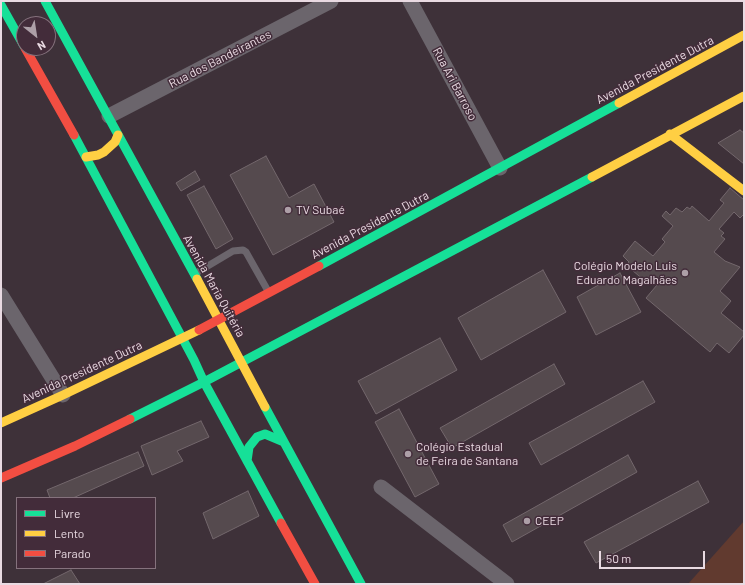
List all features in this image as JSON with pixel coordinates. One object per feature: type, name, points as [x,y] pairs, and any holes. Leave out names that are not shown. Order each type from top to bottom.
[{"type":"main road","name":"Avenida Maria Quitéria","points":[[45,1],[231,340],[241,362],[361,584]]},
{"type":"main road","points":[[1,5],[16,32]]},
{"type":"main road","name":"Avenida Presidente Dutra","points":[[1,423],[63,396],[219,320],[744,36]]},
{"type":"main road","points":[[29,56],[86,157],[194,360],[204,382],[315,584]]},
{"type":"main road","points":[[1,478],[75,446],[204,382],[670,134],[743,98]]},
{"type":"main road","points":[[670,134],[744,191]]},
{"type":"main road","points":[[86,157],[98,155],[104,152],[115,142],[118,135]]},
{"type":"main road","points":[[247,461],[249,447],[257,437],[265,434],[284,442]]},
{"type":"street","name":"Rua dos Bandeirantes","points":[[109,116],[331,1]]},
{"type":"street","name":"Rua Ari Barroso","points":[[410,1],[500,168]]},
{"type":"street","points":[[1,295],[63,396]]},
{"type":"street","points":[[381,487],[507,584]]},
{"type":"lane","points":[[194,274],[233,251],[243,250],[246,252],[269,293]]},
{"type":"shaded area","points":[[744,521],[744,584],[688,584]]},
{"type":"building","points":[[740,130],[744,133],[744,164],[718,143]]},
{"type":"building","name":"TV Subaé","points":[[266,156],[289,198],[314,184],[334,222],[273,255],[230,175]]},
{"type":"building","points":[[195,171],[200,180],[181,191],[176,183]]},
{"type":"building","points":[[204,186],[233,239],[216,249],[187,195]]},
{"type":"building","name":"Colégio Modelo Luis Eduardo Magalhães","points":[[730,188],[744,200],[744,214],[740,218],[734,212],[719,229],[724,233],[721,236],[725,239],[714,252],[725,261],[740,267],[720,291],[731,301],[721,313],[744,332],[744,335],[729,353],[717,343],[710,352],[646,298],[657,285],[648,278],[645,281],[626,265],[629,262],[623,256],[635,241],[653,256],[665,242],[662,239],[673,226],[662,216],[666,211],[670,215],[676,208],[682,212],[687,207],[690,209],[692,206],[709,221],[724,203],[720,200]]},
{"type":"building","points":[[543,270],[566,312],[481,360],[458,318]]},
{"type":"building","points":[[620,273],[641,312],[596,335],[577,297]]},
{"type":"building","points":[[440,338],[457,370],[376,414],[358,381]]},
{"type":"building","points":[[554,364],[565,384],[452,448],[440,428]]},
{"type":"building","points":[[643,381],[655,402],[541,465],[529,443]]},
{"type":"building","points":[[399,409],[439,484],[415,497],[375,422]]},
{"type":"building","points":[[201,421],[209,437],[177,451],[183,461],[152,475],[141,446]]},
{"type":"building","points":[[138,452],[144,466],[75,497],[50,497],[47,490]]},
{"type":"building","points":[[628,455],[637,472],[512,542],[503,525]]},
{"type":"building","points":[[698,481],[709,502],[596,563],[584,542]]},
{"type":"building","points":[[248,491],[259,516],[213,539],[203,513]]},
{"type":"building","points":[[71,570],[80,584],[43,584]]},
{"type":"traffic: fast","points":[[45,1],[197,279]]},
{"type":"traffic: fast","points":[[1,5],[16,32]]},
{"type":"traffic: fast","points":[[319,266],[619,103]]},
{"type":"traffic: fast","points":[[74,135],[194,360],[204,382],[281,523]]},
{"type":"traffic: fast","points":[[130,419],[204,382],[592,177]]},
{"type":"traffic: fast","points":[[265,407],[361,584]]},
{"type":"traffic: fast","points":[[247,461],[249,447],[257,437],[265,434],[284,442]]},
{"type":"traffic: slow","points":[[619,103],[744,35]]},
{"type":"traffic: slow","points":[[592,177],[744,96]]},
{"type":"traffic: slow","points":[[670,134],[744,191]]},
{"type":"traffic: slow","points":[[86,157],[98,155],[104,152],[115,142],[118,135]]},
{"type":"traffic: slow","points":[[197,279],[265,407]]},
{"type":"traffic: slow","points":[[1,423],[199,330]]},
{"type":"traffic: jam","points":[[30,56],[74,135]]},
{"type":"traffic: jam","points":[[199,330],[319,266]]},
{"type":"traffic: jam","points":[[1,478],[75,446],[130,419]]},
{"type":"traffic: jam","points":[[281,523],[315,584]]},
{"type":"place","name":"TV Subaé","points":[[288,210]]},
{"type":"place","name":"Colégio Modelo Luis Eduardo Magalhães","points":[[685,273]]},
{"type":"place","name":"Colégio Estadual de Feira de Santana","points":[[408,454]]},
{"type":"place","name":"CEEP","points":[[527,521]]}]
